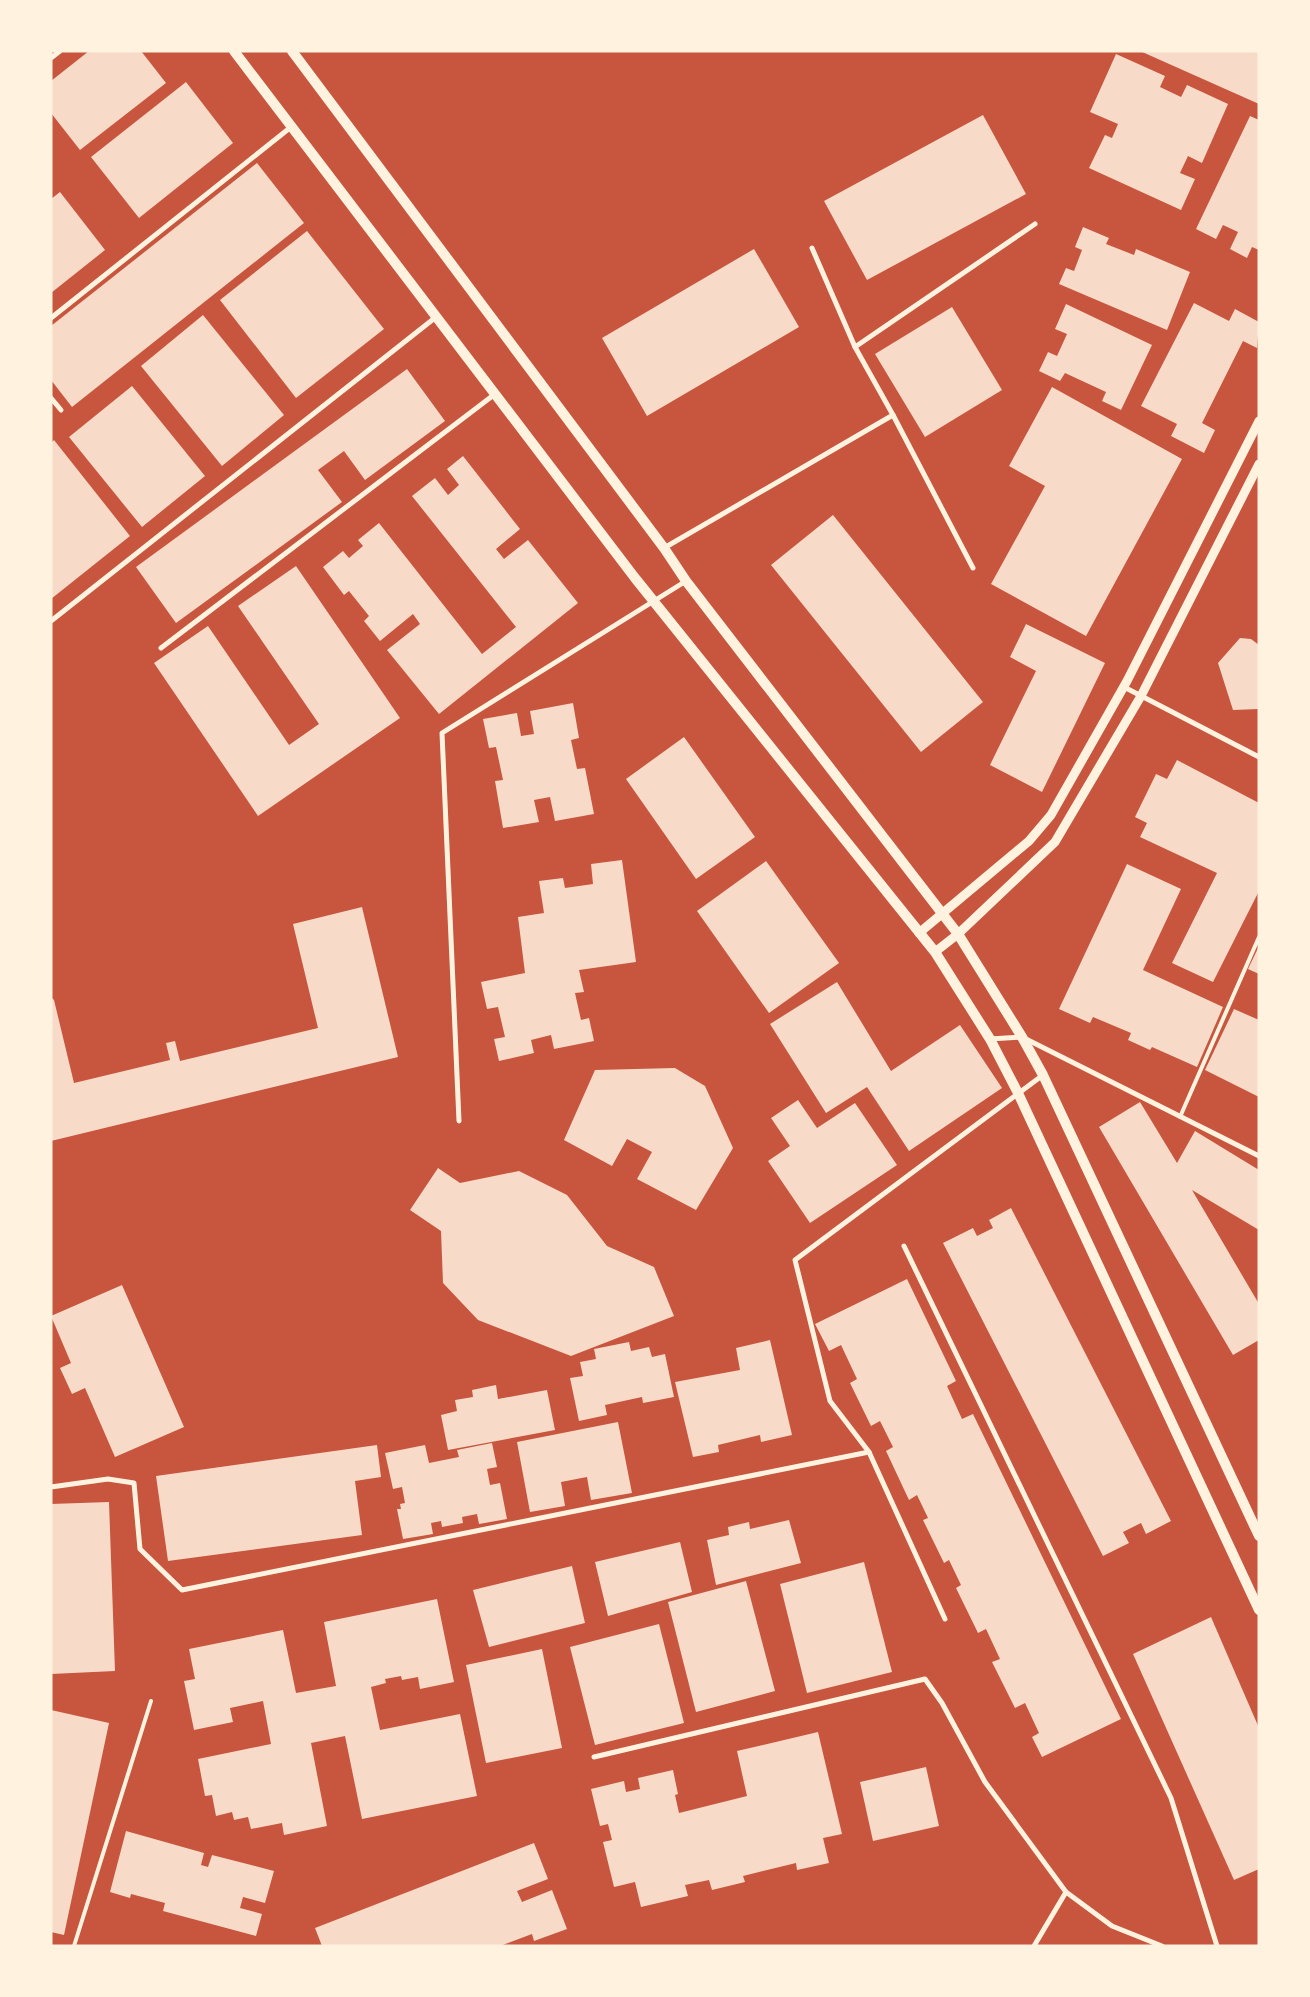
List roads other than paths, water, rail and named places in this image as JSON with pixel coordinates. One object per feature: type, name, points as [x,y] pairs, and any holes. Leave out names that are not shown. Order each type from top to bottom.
[{"type":"main road","points":[[234,51],[655,602],[935,952],[990,1039],[1018,1094],[1259,1610]]},
{"type":"main road","points":[[292,51],[664,548],[686,581],[958,934],[1022,1037],[1043,1075],[1259,1536]]},
{"type":"street","points":[[51,58],[60,51]]},
{"type":"street","points":[[51,318],[292,127]]},
{"type":"street","points":[[855,347],[1035,224]]},
{"type":"street","points":[[812,248],[855,347],[973,568]]},
{"type":"street","points":[[51,621],[436,317]]},
{"type":"street","points":[[161,648],[495,394]]},
{"type":"street","points":[[51,398],[61,410]]},
{"type":"street","points":[[664,548],[893,415]]},
{"type":"street","points":[[920,933],[1029,841],[1051,815],[1124,688],[1259,421]]},
{"type":"street","points":[[935,952],[958,934],[1055,842],[1141,696],[1259,464]]},
{"type":"street","points":[[459,1121],[442,733],[686,581]]},
{"type":"street","points":[[1124,688],[1259,757]]},
{"type":"street","points":[[990,1039],[1022,1037],[1259,1156]]},
{"type":"street","points":[[945,1619],[869,1452],[830,1401],[795,1260],[1043,1075]]},
{"type":"street","points":[[904,1246],[1171,1798],[1217,1946]]},
{"type":"street","points":[[51,1487],[108,1479],[134,1483],[140,1549],[182,1590],[869,1452]]},
{"type":"street","points":[[594,1757],[925,1679],[942,1703],[985,1782],[1066,1892],[1112,1926],[1162,1946]]},
{"type":"street","points":[[1034,1946],[1066,1892]]},
{"type":"lane","points":[[1180,1117],[1259,937]]},
{"type":"lane","points":[[74,1946],[151,1701]]}]
